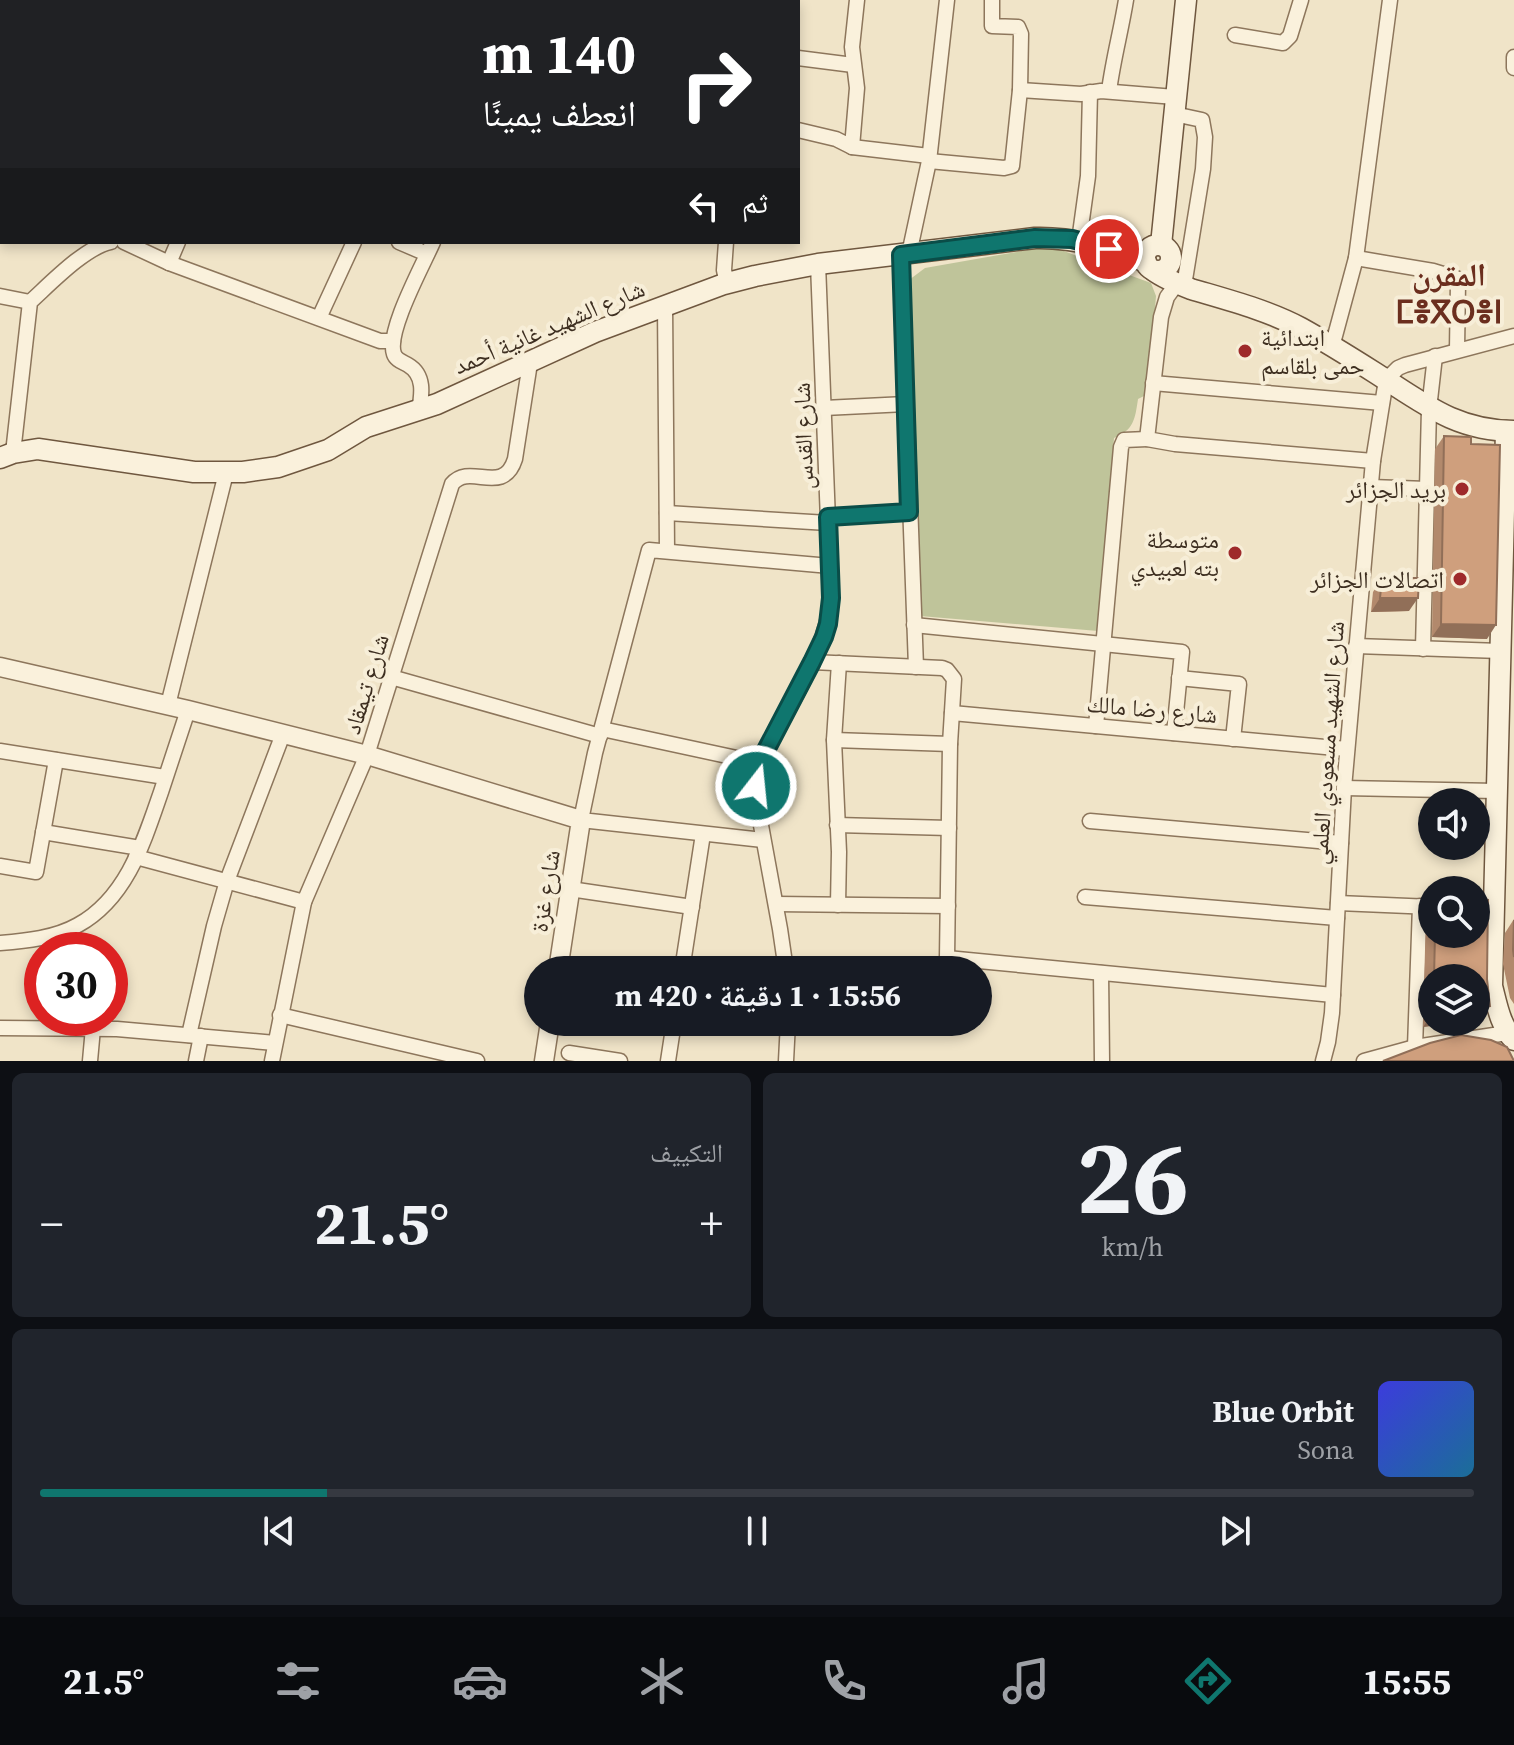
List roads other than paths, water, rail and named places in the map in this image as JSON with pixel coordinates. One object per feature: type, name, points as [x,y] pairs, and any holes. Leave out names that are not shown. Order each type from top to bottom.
[{"type":"main road","points":[[1158,265],[1186,0]]},
{"type":"main road","name":"شارع الشهيد غانية أحمد","points":[[7,455],[25,450],[51,450],[194,472],[226,473],[295,463],[328,450],[377,422],[419,411],[595,332],[727,284],[818,264],[1053,237],[1079,241],[1158,265],[1304,329],[1429,409],[1462,423],[1510,431]]},
{"type":"main road","points":[[1510,431],[1505,767],[1496,791],[1492,986],[1499,1014],[1511,1036],[1509,1050],[1512,1061]]},
{"type":"street","points":[[852,147],[857,88],[852,47],[857,0]]},
{"type":"street","points":[[916,667],[906,404],[905,254],[929,158],[947,0]]},
{"type":"street","points":[[800,130],[836,139],[852,147],[1004,168],[1012,166],[1020,90],[1021,34],[1018,27],[992,26],[992,0]]},
{"type":"street","points":[[1109,91],[1126,0]]},
{"type":"street","points":[[1235,35],[1283,43],[1290,36],[1301,0]]},
{"type":"street","points":[[1332,347],[1356,258],[1390,0]]},
{"type":"street","points":[[1514,57],[1514,68]]},
{"type":"street","points":[[800,58],[853,65]]},
{"type":"street","points":[[1020,90],[1081,94],[1109,91],[1174,106],[1188,116],[1202,120],[1205,137],[1203,169],[1158,265],[1167,297],[1161,317],[1147,439]]},
{"type":"street","points":[[1079,241],[1088,176],[1090,92]]},
{"type":"street","points":[[7,455],[30,302],[94,248],[107,244]]},
{"type":"street","points":[[169,263],[177,244]]},
{"type":"street","points":[[319,318],[353,244]]},
{"type":"street","points":[[409,244],[430,248],[396,326],[393,341],[394,355],[418,374],[422,393],[419,411]]},
{"type":"street","points":[[726,244],[724,270],[727,284]]},
{"type":"street","points":[[129,245],[169,263],[380,341],[393,341]]},
{"type":"street","points":[[1356,258],[1456,278],[1457,350]]},
{"type":"street","name":"شارع القدس","points":[[784,956],[756,786],[760,763],[828,624],[831,598],[818,264]]},
{"type":"street","points":[[0,296],[30,302]]},
{"type":"street","points":[[665,305],[667,550]]},
{"type":"street","points":[[1386,380],[1398,368],[1514,336]]},
{"type":"street","points":[[1423,649],[1429,409],[1435,356]]},
{"type":"street","name":"شارع تيمقاد","points":[[272,1061],[304,902],[367,755],[452,484],[463,476],[498,478],[508,473],[514,464],[530,363]]},
{"type":"street","name":"شارع الشهيد مسعودي العلمي","points":[[1323,1061],[1331,1028],[1344,788],[1373,461],[1386,380]]},
{"type":"street","points":[[1153,383],[1382,403]]},
{"type":"street","points":[[824,408],[906,404]]},
{"type":"street","points":[[1096,726],[1124,440],[1147,439],[1373,461]]},
{"type":"street","points":[[168,705],[226,473]]},
{"type":"street","points":[[1371,487],[1427,489]]},
{"type":"street","points":[[667,513],[828,520],[909,512]]},
{"type":"street","points":[[581,820],[649,550],[830,566]]},
{"type":"street","points":[[914,625],[1182,652],[1174,733]]},
{"type":"street","points":[[1356,646],[1423,649],[1505,662]]},
{"type":"street","points":[[812,662],[942,668],[951,674],[955,684],[950,744],[945,956]]},
{"type":"street","points":[[838,905],[834,740],[839,663]]},
{"type":"street","points":[[0,667],[367,755],[581,820],[763,840]]},
{"type":"street","points":[[391,677],[601,733],[760,763]]},
{"type":"street","points":[[1179,678],[1239,684],[1233,739]]},
{"type":"street","points":[[0,943],[55,934],[78,925],[114,893],[138,853],[188,710]]},
{"type":"street","name":"شارع رضا مالك","points":[[952,713],[1347,749]]},
{"type":"street","points":[[196,1061],[195,1035],[214,926],[227,881],[283,734]]},
{"type":"street","points":[[834,740],[950,744]]},
{"type":"street","points":[[0,751],[165,777]]},
{"type":"street","points":[[0,866],[36,872],[56,760]]},
{"type":"street","points":[[1344,788],[1496,791]]},
{"type":"street","name":"شارع غزة","points":[[560,956],[581,820]]},
{"type":"street","points":[[1090,821],[1341,843]]},
{"type":"street","points":[[837,825],[949,828]]},
{"type":"street","points":[[43,832],[138,853],[304,902]]},
{"type":"street","points":[[684,956],[703,834]]},
{"type":"street","points":[[570,889],[692,907]]},
{"type":"street","points":[[1085,897],[1337,910],[1418,907]]},
{"type":"street","points":[[776,904],[948,906]]},
{"type":"street","points":[[1415,1047],[1423,948]]},
{"type":"street","points":[[992,967],[1101,973],[1333,995]]},
{"type":"street","points":[[1101,973],[1102,1061]]},
{"type":"street","points":[[280,1015],[477,1061]]},
{"type":"street","points":[[0,1028],[24,1028]]},
{"type":"street","points":[[128,1030],[275,1043]]},
{"type":"street","points":[[90,1061],[92,1036]]},
{"type":"street","points":[[544,1061],[548,1036]]},
{"type":"street","points":[[668,1061],[672,1036]]},
{"type":"street","points":[[786,1061],[787,1036]]},
{"type":"street","points":[[1364,1061],[1415,1047],[1511,1036]]},
{"type":"street","points":[[569,1053],[620,1061]]},
{"type":"place","name":"ابتدائية حمى بلقاسم","points":[[1245,351]]},
{"type":"place","name":"بريد الجزائر","points":[[1462,489]]},
{"type":"place","name":"متوسطة بته لعبيدي","points":[[1235,553]]},
{"type":"place","name":"اتصالات الجزائر","points":[[1460,579]]},
{"type":"district","name":"المقرن ⵎⴻⴳⵔⴻⵏ","points":[[1449,294]]}]
